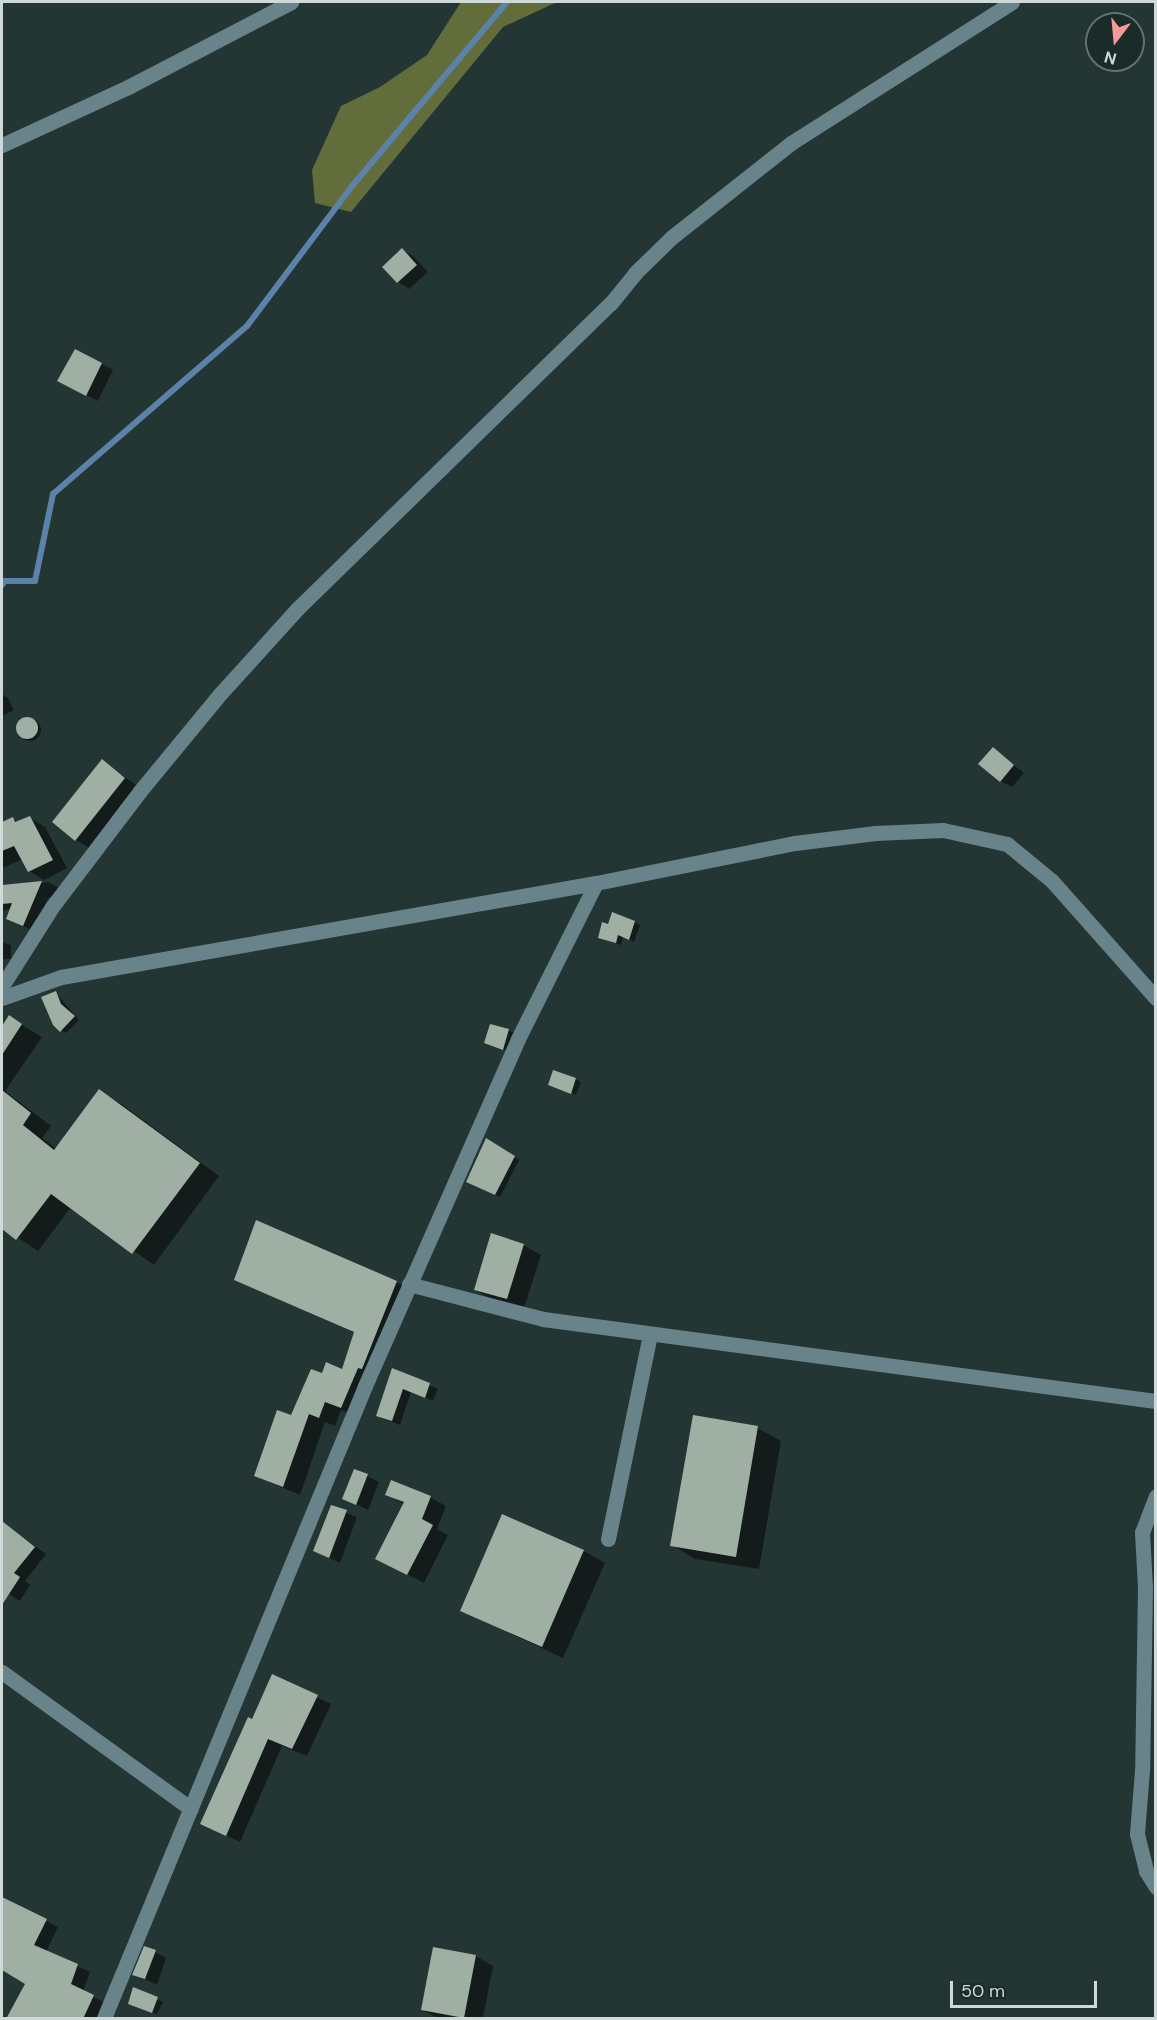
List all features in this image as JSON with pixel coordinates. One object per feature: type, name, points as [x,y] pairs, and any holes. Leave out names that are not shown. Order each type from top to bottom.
[{"type":"street","points":[[2,145],[128,87],[291,2]]},
{"type":"street","points":[[2,986],[51,907],[220,694],[297,609],[611,303],[635,273],[672,237],[791,143],[1012,2]]},
{"type":"street","points":[[2,998],[61,977],[596,883],[795,843],[875,833],[943,830],[1007,844],[1052,881],[1155,998]]},
{"type":"street","points":[[104,2019],[409,1284],[518,1039],[596,883]]},
{"type":"street","points":[[409,1284],[543,1319],[1155,1401]]},
{"type":"street","points":[[608,1539],[650,1334]]},
{"type":"street","points":[[1155,1496],[1142,1532],[1145,1588],[1142,1770],[1137,1834],[1146,1871],[1155,1887]]},
{"type":"street","points":[[2,1672],[190,1809]]},
{"type":"green space","points":[[461,2],[557,2],[503,27],[351,212],[315,203],[312,170],[341,106],[380,87],[427,55]]},
{"type":"building","points":[[402,248],[417,265],[397,283],[382,267]]},
{"type":"building","points":[[75,349],[102,363],[86,396],[57,381]]},
{"type":"building","points":[[27,717],[35,720],[38,728],[35,736],[27,739],[19,736],[16,728],[19,720]]},
{"type":"building","points":[[993,747],[1014,765],[1000,782],[978,764]]},
{"type":"building","points":[[102,759],[125,778],[75,841],[52,822]]},
{"type":"building","points":[[30,816],[53,860],[28,872],[14,846],[2,851],[2,822],[13,817],[15,822]]},
{"type":"building","points":[[42,881],[23,926],[6,919],[12,903],[2,904],[2,885]]},
{"type":"building","points":[[612,912],[635,921],[629,940],[618,935],[616,943],[598,938],[602,922],[608,924]]},
{"type":"building","points":[[56,991],[61,1004],[75,1016],[60,1032],[53,1025],[41,997]]},
{"type":"building","points":[[9,1015],[22,1024],[2,1055],[2,1026]]},
{"type":"building","points":[[490,1024],[509,1029],[503,1050],[484,1043]]},
{"type":"building","points":[[553,1070],[576,1078],[571,1094],[548,1085]]},
{"type":"building","points":[[99,1089],[200,1163],[132,1254],[51,1194],[16,1240],[2,1229],[2,1090],[31,1113],[23,1125],[54,1150]]},
{"type":"building","points":[[486,1138],[515,1156],[495,1195],[466,1182]]},
{"type":"building","points":[[256,1220],[397,1281],[362,1369],[358,1368],[341,1408],[325,1402],[319,1418],[309,1414],[283,1487],[254,1476],[277,1410],[291,1415],[311,1369],[322,1373],[326,1362],[342,1369],[354,1332],[234,1280]]},
{"type":"building","points":[[491,1233],[524,1244],[507,1299],[474,1290]]},
{"type":"building","points":[[392,1368],[430,1383],[425,1398],[403,1389],[392,1421],[376,1416]]},
{"type":"building","points":[[693,1415],[758,1426],[736,1557],[670,1546]]},
{"type":"building","points":[[354,1469],[368,1474],[356,1505],[342,1499]]},
{"type":"building","points":[[391,1480],[431,1496],[422,1519],[433,1525],[407,1575],[375,1559],[404,1502],[385,1495]]},
{"type":"building","points":[[331,1505],[347,1510],[329,1558],[313,1551]]},
{"type":"building","points":[[502,1514],[584,1550],[542,1647],[460,1611]]},
{"type":"building","points":[[2,1521],[35,1547],[14,1573],[20,1577],[2,1605]]},
{"type":"building","points":[[272,1674],[318,1695],[292,1749],[268,1739],[226,1836],[200,1824],[248,1717],[252,1719]]},
{"type":"building","points":[[2,1897],[47,1919],[34,1945],[78,1964],[71,1984],[94,1995],[83,2019],[6,2019],[25,1984],[2,1970]]},
{"type":"building","points":[[144,1946],[156,1950],[145,1979],[132,1975]]},
{"type":"building","points":[[433,1947],[476,1955],[464,2018],[421,2010]]},
{"type":"building","points":[[133,1987],[158,1997],[152,2013],[128,2004]]},
{"type":"waterway","points":[[2,585],[5,581],[35,581],[53,494],[247,326],[352,186],[507,2]]}]
